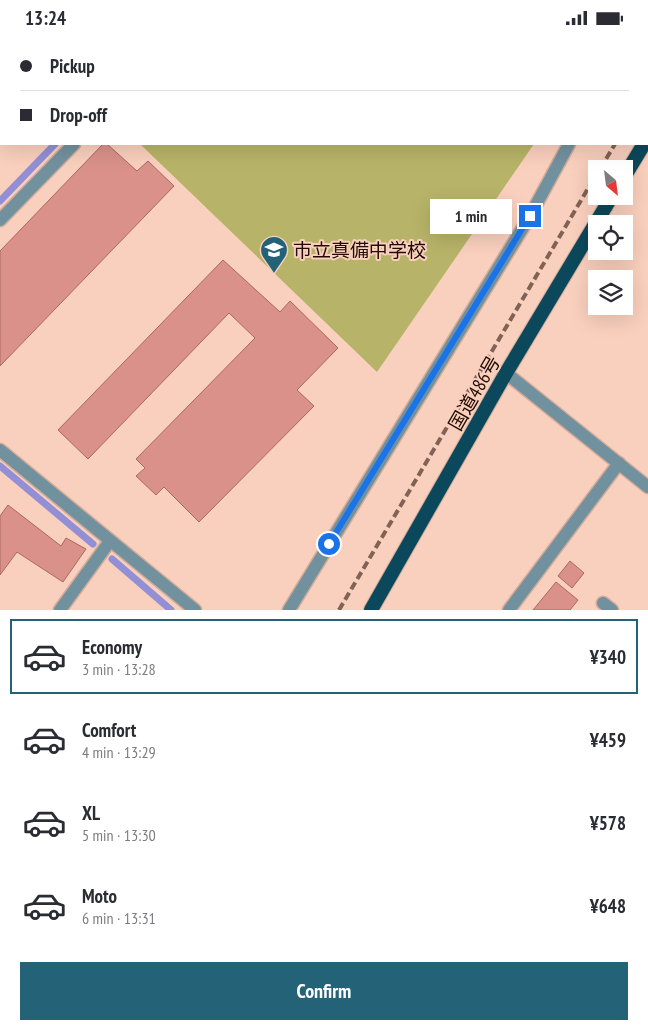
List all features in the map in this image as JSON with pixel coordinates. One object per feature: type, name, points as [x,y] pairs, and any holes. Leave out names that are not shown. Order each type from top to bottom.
[{"type":"highway","points":[[633,162],[643,145]]},
{"type":"highway","name":"国道486号","points":[[371,610],[506,373],[607,205]]},
{"type":"street","points":[[0,220],[73,145]]},
{"type":"street","points":[[289,610],[530,216],[568,145]]},
{"type":"street","points":[[506,373],[648,487]]},
{"type":"street","points":[[0,450],[195,610]]},
{"type":"street","points":[[509,610],[618,463]]},
{"type":"street","points":[[60,610],[110,541]]},
{"type":"shaded area","points":[[141,145],[533,145],[377,372]]},
{"type":"building","points":[[102,145],[108,145],[137,171],[148,161],[174,186],[0,366],[0,251]]},
{"type":"building","points":[[223,260],[280,312],[290,301],[338,348],[297,390],[314,406],[199,522],[164,487],[156,495],[136,476],[145,468],[136,459],[255,338],[229,313],[88,459],[58,430]]},
{"type":"building","points":[[8,505],[61,546],[66,538],[86,549],[63,582],[17,552],[0,575],[0,516]]},
{"type":"building","points":[[570,561],[584,573],[572,588],[558,576]]},
{"type":"building","points":[[556,582],[578,600],[570,610],[533,610]]},
{"type":"waterway","points":[[0,201],[54,145]]},
{"type":"waterway","points":[[0,466],[93,544]]},
{"type":"waterway","points":[[112,559],[171,610]]},
{"type":"railway","points":[[605,160],[614,145]]},
{"type":"railway","points":[[339,610],[588,189]]},
{"type":"place","name":"市立真備中学校","points":[[274,274]]},
{"type":"route","points":[[329,544],[530,216]]}]
